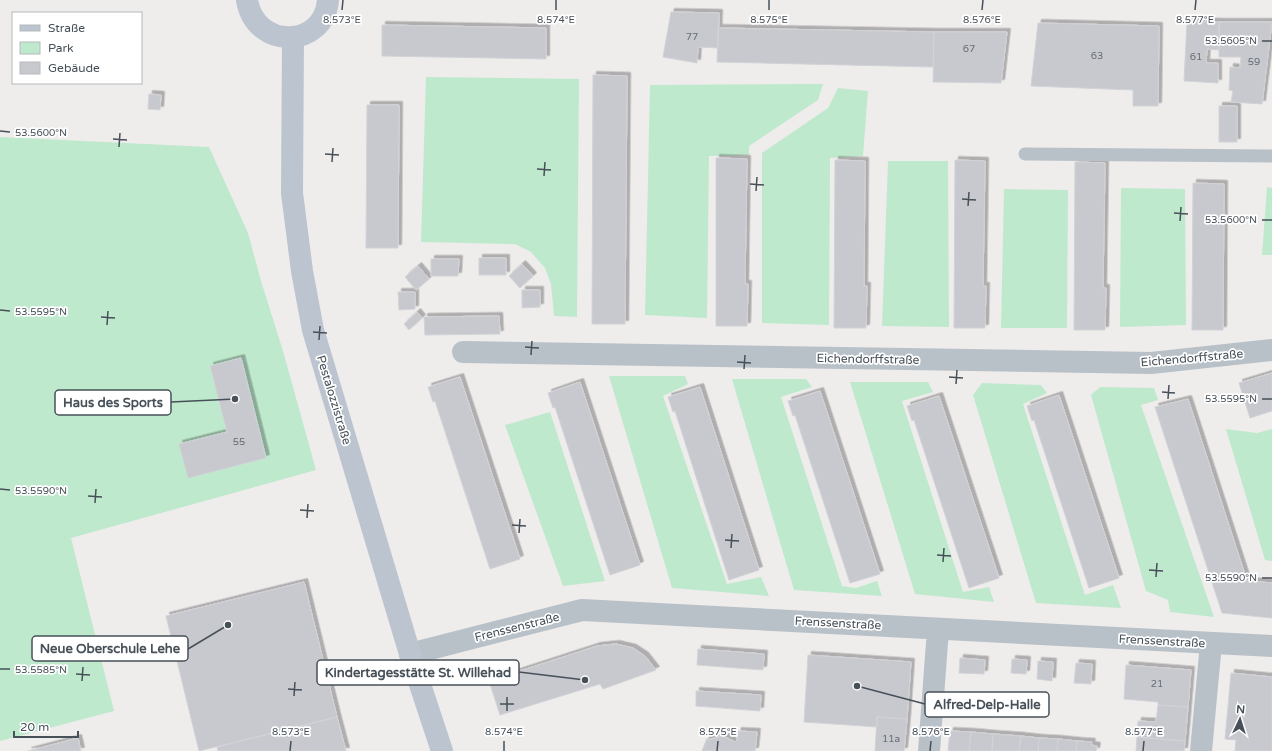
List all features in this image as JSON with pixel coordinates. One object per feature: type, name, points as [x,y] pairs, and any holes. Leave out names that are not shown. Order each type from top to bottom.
[{"type":"street","points":[[247,0],[253,19],[262,29],[273,35],[293,37],[305,33],[316,26],[324,15],[328,0]]},
{"type":"street","name":"Pestalozzistraße","points":[[293,37],[292,193],[302,271],[313,330],[410,654],[442,751]]},
{"type":"street","name":"Eichendorffstraße","points":[[463,352],[1151,363],[1272,350]]},
{"type":"street","name":"Frenssenstraße","points":[[410,654],[582,610],[1272,646]]},
{"type":"street","points":[[929,751],[938,629]]},
{"type":"street","points":[[1201,751],[1211,643]]},
{"type":"lane","points":[[1025,154],[1272,156]]},
{"type":"green space","points":[[426,77],[579,79],[577,317],[554,316],[551,284],[545,268],[531,252],[515,244],[421,242]]},
{"type":"green space","points":[[823,84],[818,100],[749,146],[749,155],[709,156],[707,318],[645,315],[650,85]]},
{"type":"green space","points":[[838,88],[868,91],[863,156],[830,158],[829,325],[762,323],[762,153],[828,108]]},
{"type":"green space","points":[[0,137],[209,147],[248,233],[316,470],[71,538],[114,711],[0,741]]},
{"type":"green space","points":[[888,161],[948,161],[949,327],[882,326]]},
{"type":"green space","points":[[1267,187],[1272,188],[1272,255],[1262,255]]},
{"type":"green space","points":[[1121,188],[1185,189],[1186,325],[1120,327]]},
{"type":"green space","points":[[1004,189],[1068,190],[1067,328],[1001,328]]},
{"type":"green space","points":[[609,376],[685,376],[688,384],[663,396],[727,584],[761,577],[769,596],[672,588]]},
{"type":"green space","points":[[732,379],[806,379],[812,387],[781,397],[842,586],[856,588],[877,581],[882,596],[794,590]]},
{"type":"green space","points":[[850,382],[928,382],[933,392],[902,401],[963,592],[989,587],[994,602],[915,594]]},
{"type":"green space","points":[[982,383],[1041,385],[1047,393],[1023,404],[1085,595],[1113,585],[1121,608],[1036,603],[973,395]]},
{"type":"green space","points":[[1100,387],[1154,388],[1158,400],[1141,405],[1214,617],[1170,612],[1168,600],[1146,591],[1091,395]]},
{"type":"green space","points":[[550,412],[605,581],[563,586],[505,425]]},
{"type":"green space","points":[[1226,429],[1257,433],[1272,429],[1272,561],[1265,560]]},
{"type":"building","points":[[671,12],[719,13],[718,48],[698,47],[697,63],[663,57]]},
{"type":"building","points":[[1187,21],[1219,22],[1219,50],[1207,49],[1206,63],[1218,63],[1218,83],[1184,81]]},
{"type":"building","points":[[1219,22],[1272,22],[1262,104],[1231,102],[1233,91],[1229,90],[1230,67],[1240,68],[1241,57],[1219,57]]},
{"type":"building","points":[[1038,23],[1159,26],[1158,106],[1133,106],[1133,90],[1031,86]]},
{"type":"building","points":[[382,25],[546,28],[546,59],[382,56]]},
{"type":"building","points":[[718,28],[934,32],[933,67],[717,62]]},
{"type":"building","points":[[934,32],[1007,32],[1001,83],[933,82]]},
{"type":"building","points":[[593,75],[627,76],[625,324],[592,324]]},
{"type":"building","points":[[149,94],[161,95],[160,110],[148,109]]},
{"type":"building","points":[[367,105],[399,105],[398,248],[366,248]]},
{"type":"building","points":[[1219,106],[1237,106],[1237,142],[1219,142]]},
{"type":"building","points":[[716,158],[747,159],[745,284],[748,284],[747,326],[716,326]]},
{"type":"building","points":[[835,160],[865,161],[864,286],[867,286],[866,328],[834,328]]},
{"type":"building","points":[[955,160],[985,161],[983,286],[986,286],[985,328],[954,328]]},
{"type":"building","points":[[1075,162],[1105,163],[1103,288],[1106,288],[1105,330],[1074,330]]},
{"type":"building","points":[[1193,183],[1224,184],[1223,330],[1192,330]]},
{"type":"building","points":[[479,258],[506,258],[506,275],[479,275]]},
{"type":"building","points":[[431,259],[459,259],[458,276],[431,276]]},
{"type":"building","points":[[522,264],[533,276],[520,288],[509,276]]},
{"type":"building","points":[[418,266],[429,279],[416,290],[405,277]]},
{"type":"building","points":[[522,290],[540,290],[540,307],[522,308]]},
{"type":"building","points":[[398,292],[415,292],[415,309],[399,310]]},
{"type":"building","points":[[417,312],[422,318],[409,330],[404,324]]},
{"type":"building","points":[[499,316],[500,334],[425,335],[424,317]]},
{"type":"building","points":[[241,358],[266,458],[188,478],[179,444],[227,432],[210,366]]},
{"type":"building","points":[[1272,373],[1272,411],[1250,418],[1239,383]]},
{"type":"building","points":[[460,377],[520,559],[490,569],[435,401],[433,402],[428,387]]},
{"type":"building","points":[[580,382],[640,565],[610,575],[555,407],[553,408],[548,393]]},
{"type":"building","points":[[700,387],[759,570],[729,580],[675,411],[673,412],[668,397]]},
{"type":"building","points":[[820,391],[880,574],[850,583],[795,415],[793,416],[788,401]]},
{"type":"building","points":[[1059,395],[1119,578],[1089,588],[1034,420],[1032,421],[1027,406]]},
{"type":"building","points":[[939,396],[999,578],[969,588],[914,420],[912,421],[907,406]]},
{"type":"building","points":[[1188,399],[1247,581],[1272,583],[1272,618],[1222,613],[1155,407]]},
{"type":"building","points":[[304,582],[337,717],[199,751],[166,616]]},
{"type":"building","points":[[616,644],[633,648],[645,656],[656,670],[603,689],[600,684],[500,715],[489,681],[597,646]]},
{"type":"building","points":[[698,649],[764,654],[763,670],[697,665]]},
{"type":"building","points":[[808,655],[911,662],[907,719],[877,717],[877,727],[804,722]]},
{"type":"building","points":[[960,658],[985,660],[984,674],[959,673]]},
{"type":"building","points":[[1012,659],[1027,660],[1026,674],[1011,673]]},
{"type":"building","points":[[1038,661],[1053,662],[1052,681],[1037,679]]},
{"type":"building","points":[[1076,663],[1092,664],[1091,684],[1074,683]]},
{"type":"building","points":[[1126,665],[1191,670],[1188,707],[1158,705],[1158,702],[1124,699]]},
{"type":"building","points":[[1231,673],[1272,677],[1272,751],[1235,751],[1236,740],[1225,739]]},
{"type":"building","points":[[696,691],[761,695],[760,711],[696,706]]},
{"type":"building","points":[[1158,705],[1188,707],[1185,741],[1137,737],[1138,721],[1156,722]]},
{"type":"building","points":[[337,717],[346,751],[218,751],[217,747]]},
{"type":"building","points":[[877,717],[907,719],[904,751],[875,751]]},
{"type":"building","points":[[738,731],[757,732],[755,751],[702,751],[707,738],[708,740],[721,736],[722,733],[724,733],[723,736],[735,742],[737,740]]},
{"type":"building","points":[[950,731],[971,732],[969,751],[948,751]]},
{"type":"building","points":[[971,732],[993,734],[992,751],[969,751]]},
{"type":"building","points":[[993,734],[1021,736],[1019,751],[992,751]]},
{"type":"building","points":[[1021,736],[1039,738],[1038,751],[1019,751]]},
{"type":"building","points":[[1137,737],[1185,741],[1184,751],[1136,751]]},
{"type":"building","points":[[78,738],[81,751],[28,751]]},
{"type":"building","points":[[1039,738],[1058,739],[1057,751],[1038,751]]},
{"type":"building","points":[[1058,739],[1077,741],[1076,751],[1057,751]]},
{"type":"building","points":[[1077,741],[1092,742],[1091,745],[1097,746],[1096,751],[1076,751]]},
{"type":"place","name":"Haus des Sports","points":[[235,399]]},
{"type":"place","name":"Neue Oberschule Lehe","points":[[228,625]]},
{"type":"place","name":"Kindertagesstätte St. Willehad","points":[[585,680]]},
{"type":"place","name":"Alfred-Delp-Halle","points":[[857,686]]}]
